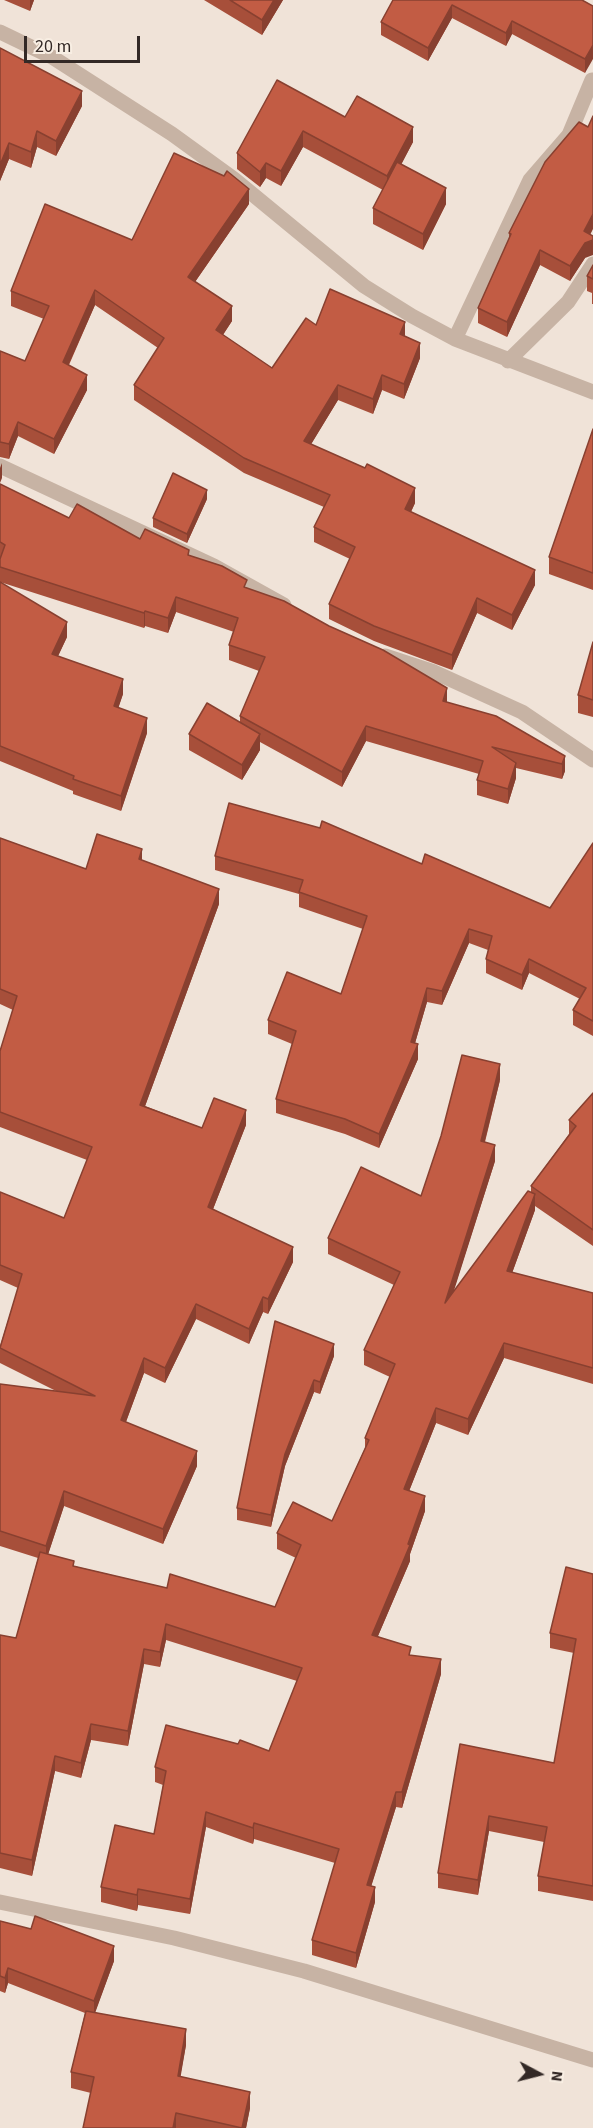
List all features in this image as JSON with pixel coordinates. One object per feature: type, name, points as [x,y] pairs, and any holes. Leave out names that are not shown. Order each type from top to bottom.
[{"type":"street","points":[[0,32],[52,57],[172,134],[234,179],[364,286],[455,339],[593,392]]},
{"type":"street","points":[[455,339],[530,180],[569,135],[592,80]]},
{"type":"street","points":[[508,361],[568,302],[593,264]]},
{"type":"street","points":[[0,466],[214,566],[293,610]]},
{"type":"street","points":[[370,650],[434,672],[522,712],[593,760]]},
{"type":"street","points":[[0,1902],[174,1938],[304,1971],[593,2060]]},
{"type":"building","points":[[230,0],[274,0],[262,20]]},
{"type":"building","points":[[393,0],[582,0],[593,6],[593,45],[585,59],[512,21],[506,33],[452,5],[428,48],[381,22]]},
{"type":"building","points":[[0,48],[82,91],[56,141],[37,131],[31,152],[9,143],[0,165]]},
{"type":"building","points":[[277,80],[345,117],[357,96],[413,127],[387,176],[303,131],[281,171],[266,163],[260,172],[237,153]]},
{"type":"building","points":[[593,116],[593,214],[584,231],[593,236],[593,240],[585,243],[570,266],[540,250],[507,322],[478,308],[511,234],[509,233],[545,162],[579,122],[588,127]]},
{"type":"building","points":[[174,153],[224,176],[227,171],[249,189],[188,277],[232,306],[216,330],[272,368],[306,318],[316,325],[330,289],[405,322],[400,334],[420,343],[404,384],[382,375],[373,399],[338,385],[304,441],[365,468],[367,464],[415,488],[405,509],[535,570],[512,615],[477,598],[452,655],[374,626],[329,604],[355,547],[314,527],[330,495],[244,458],[134,385],[164,338],[95,290],[63,362],[87,375],[54,439],[18,422],[9,444],[0,442],[0,351],[25,361],[49,306],[11,291],[45,204],[132,240]]},
{"type":"building","points":[[397,162],[446,188],[423,234],[373,208]]},
{"type":"building","points":[[593,265],[593,279],[587,276]]},
{"type":"building","points":[[593,429],[593,573],[549,557]]},
{"type":"building","points":[[173,473],[207,490],[187,534],[153,518]]},
{"type":"building","points":[[0,484],[69,518],[77,504],[140,539],[145,529],[189,550],[188,555],[222,566],[247,580],[244,587],[284,601],[329,626],[383,650],[447,688],[443,701],[496,716],[565,756],[562,764],[492,747],[516,763],[508,789],[477,780],[483,761],[366,726],[342,772],[240,716],[265,657],[229,645],[238,618],[176,597],[168,618],[145,611],[144,613],[0,567],[5,545],[0,542]]},
{"type":"building","points":[[0,582],[67,622],[52,654],[123,679],[114,706],[147,718],[121,796],[73,779],[74,776],[0,746]]},
{"type":"building","points":[[593,642],[593,700],[578,695]]},
{"type":"building","points":[[207,703],[260,734],[242,765],[189,734]]},
{"type":"building","points":[[229,803],[320,828],[322,821],[422,864],[425,854],[550,908],[593,843],[593,1021],[573,1010],[586,988],[529,959],[522,975],[486,959],[492,936],[469,929],[442,991],[427,988],[411,1042],[418,1044],[379,1134],[345,1119],[276,1099],[296,1031],[268,1020],[287,972],[341,994],[367,916],[299,892],[303,880],[215,856]]},
{"type":"building","points":[[97,834],[142,849],[139,859],[219,889],[140,1105],[202,1128],[214,1098],[246,1110],[208,1207],[293,1247],[268,1299],[263,1297],[249,1329],[196,1304],[165,1368],[144,1358],[121,1420],[197,1451],[163,1529],[64,1491],[46,1546],[0,1531],[0,1384],[95,1396],[0,1348],[22,1274],[0,1265],[0,1192],[64,1218],[92,1147],[0,1112],[0,1051],[17,996],[0,989],[0,838],[86,869]]},
{"type":"building","points":[[462,1055],[500,1064],[481,1141],[495,1145],[445,1303],[528,1191],[535,1194],[507,1271],[593,1293],[593,1368],[504,1343],[468,1419],[436,1408],[404,1489],[425,1496],[408,1544],[410,1545],[372,1635],[411,1647],[409,1655],[441,1659],[402,1792],[396,1792],[367,1885],[375,1887],[356,1953],[312,1940],[339,1849],[254,1823],[253,1828],[206,1812],[190,1899],[138,1889],[137,1895],[101,1887],[115,1825],[154,1834],[166,1771],[155,1767],[166,1725],[238,1744],[240,1740],[269,1751],[302,1668],[166,1624],[160,1652],[144,1649],[128,1731],[91,1724],[81,1763],[55,1756],[32,1860],[0,1853],[0,1635],[16,1638],[40,1552],[74,1561],[73,1566],[167,1588],[170,1574],[275,1607],[301,1545],[277,1533],[293,1502],[332,1521],[369,1440],[365,1438],[395,1364],[364,1350],[400,1272],[328,1238],[361,1167],[421,1196],[441,1136]]},
{"type":"building","points":[[593,1093],[593,1230],[531,1186],[576,1126],[569,1120]]},
{"type":"building","points":[[275,1321],[334,1344],[320,1382],[314,1380],[285,1454],[271,1515],[237,1508]]},
{"type":"building","points":[[566,1567],[593,1574],[593,1886],[538,1876],[547,1827],[489,1816],[478,1880],[438,1873],[460,1744],[554,1763],[576,1639],[550,1633]]},
{"type":"building","points":[[35,1916],[114,1946],[94,2001],[8,1968],[5,1978],[0,1976],[0,1921],[31,1929]]},
{"type":"building","points":[[86,2011],[186,2029],[178,2076],[250,2092],[242,2128],[176,2113],[173,2128],[83,2128],[94,2077],[71,2072]]}]
